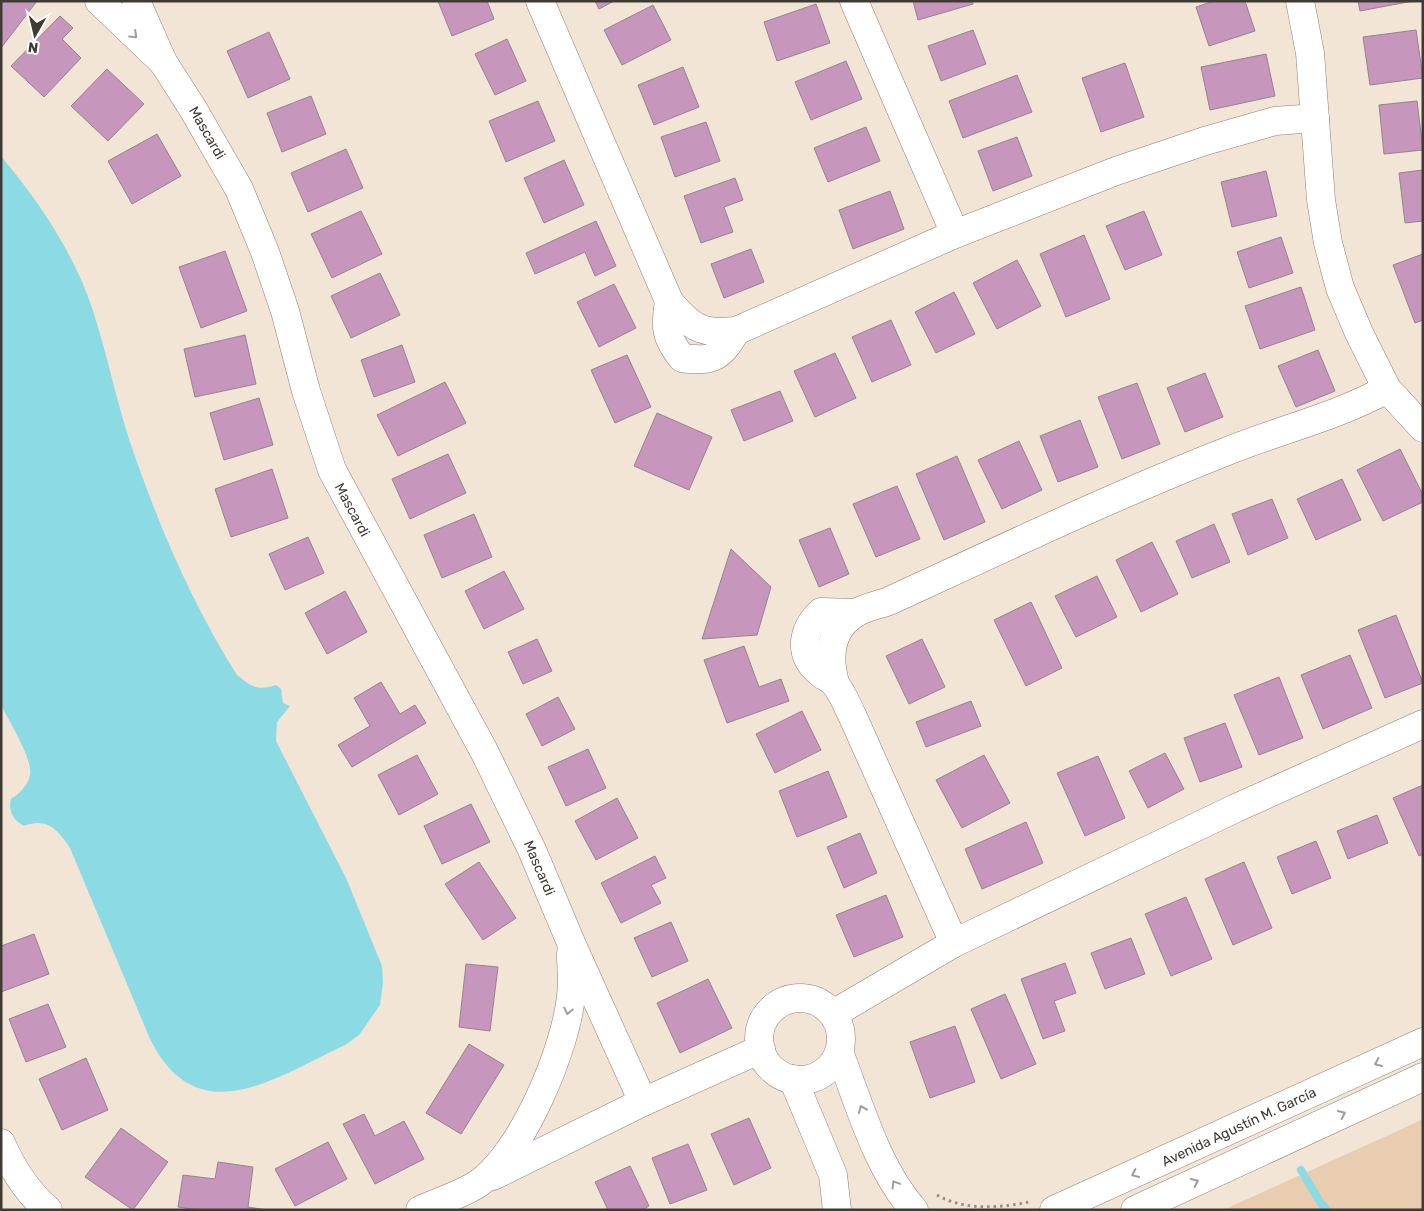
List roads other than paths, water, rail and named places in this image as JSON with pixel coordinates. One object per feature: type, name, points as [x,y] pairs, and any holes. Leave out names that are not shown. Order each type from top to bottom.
[{"type":"street","points":[[99,1],[164,62]]},
{"type":"street","points":[[136,1],[164,62]]},
{"type":"street","points":[[540,1],[669,301],[684,320],[704,331],[718,333],[736,331],[955,234],[1116,171],[1205,141],[1275,121],[1315,118]]},
{"type":"street","points":[[854,1],[955,234]]},
{"type":"street","points":[[1300,1],[1310,53],[1321,200],[1340,288],[1359,334],[1386,389],[1423,428]]},
{"type":"street","name":"Mascardi","points":[[164,62],[193,108],[238,189],[261,243],[285,311],[306,391],[332,470],[485,753],[532,850],[572,945],[643,1102]]},
{"type":"street","points":[[954,943],[874,761],[835,683],[819,672],[807,658],[803,645],[812,620],[821,612],[856,613],[889,601],[1090,509],[1216,455],[1356,406],[1386,389]]},
{"type":"street","points":[[833,1014],[954,943],[1236,808],[1423,724]]},
{"type":"street","name":"Mascardi","points":[[420,1210],[479,1183],[505,1156],[520,1134],[544,1086],[562,1042],[571,996],[572,945]]},
{"type":"street","points":[[795,998],[810,998],[822,1004],[833,1014],[839,1025],[841,1038],[839,1052],[826,1070],[816,1076],[792,1079],[772,1068],[760,1049],[759,1036],[762,1022],[770,1010],[782,1002],[795,998]]},
{"type":"street","name":"Avenida Agustín M. García","points":[[1054,1210],[1423,1042]]},
{"type":"street","points":[[479,1183],[643,1102],[760,1049]]},
{"type":"street","points":[[839,1052],[888,1172],[914,1210]]},
{"type":"street","points":[[1134,1210],[1423,1077]]},
{"type":"street","points":[[792,1079],[833,1174],[837,1210]]},
{"type":"street","points":[[5,1153],[27,1210]]},
{"type":"street","points":[[5,1153],[36,1200],[48,1210]]},
{"type":"water","points":[[1,156],[42,210],[76,269],[93,311],[130,442],[164,533],[190,591],[237,675],[255,687],[264,688],[276,685],[281,689],[283,703],[290,706],[277,722],[276,741],[346,878],[382,966],[383,982],[380,1005],[359,1035],[345,1045],[292,1071],[240,1090],[215,1092],[191,1085],[169,1068],[150,1039],[70,848],[51,827],[39,823],[24,826],[14,818],[11,811],[11,799],[29,779],[30,768],[24,750],[1,705]]},
{"type":"waterway","points":[[1301,1170],[1320,1202],[1327,1210]]}]
